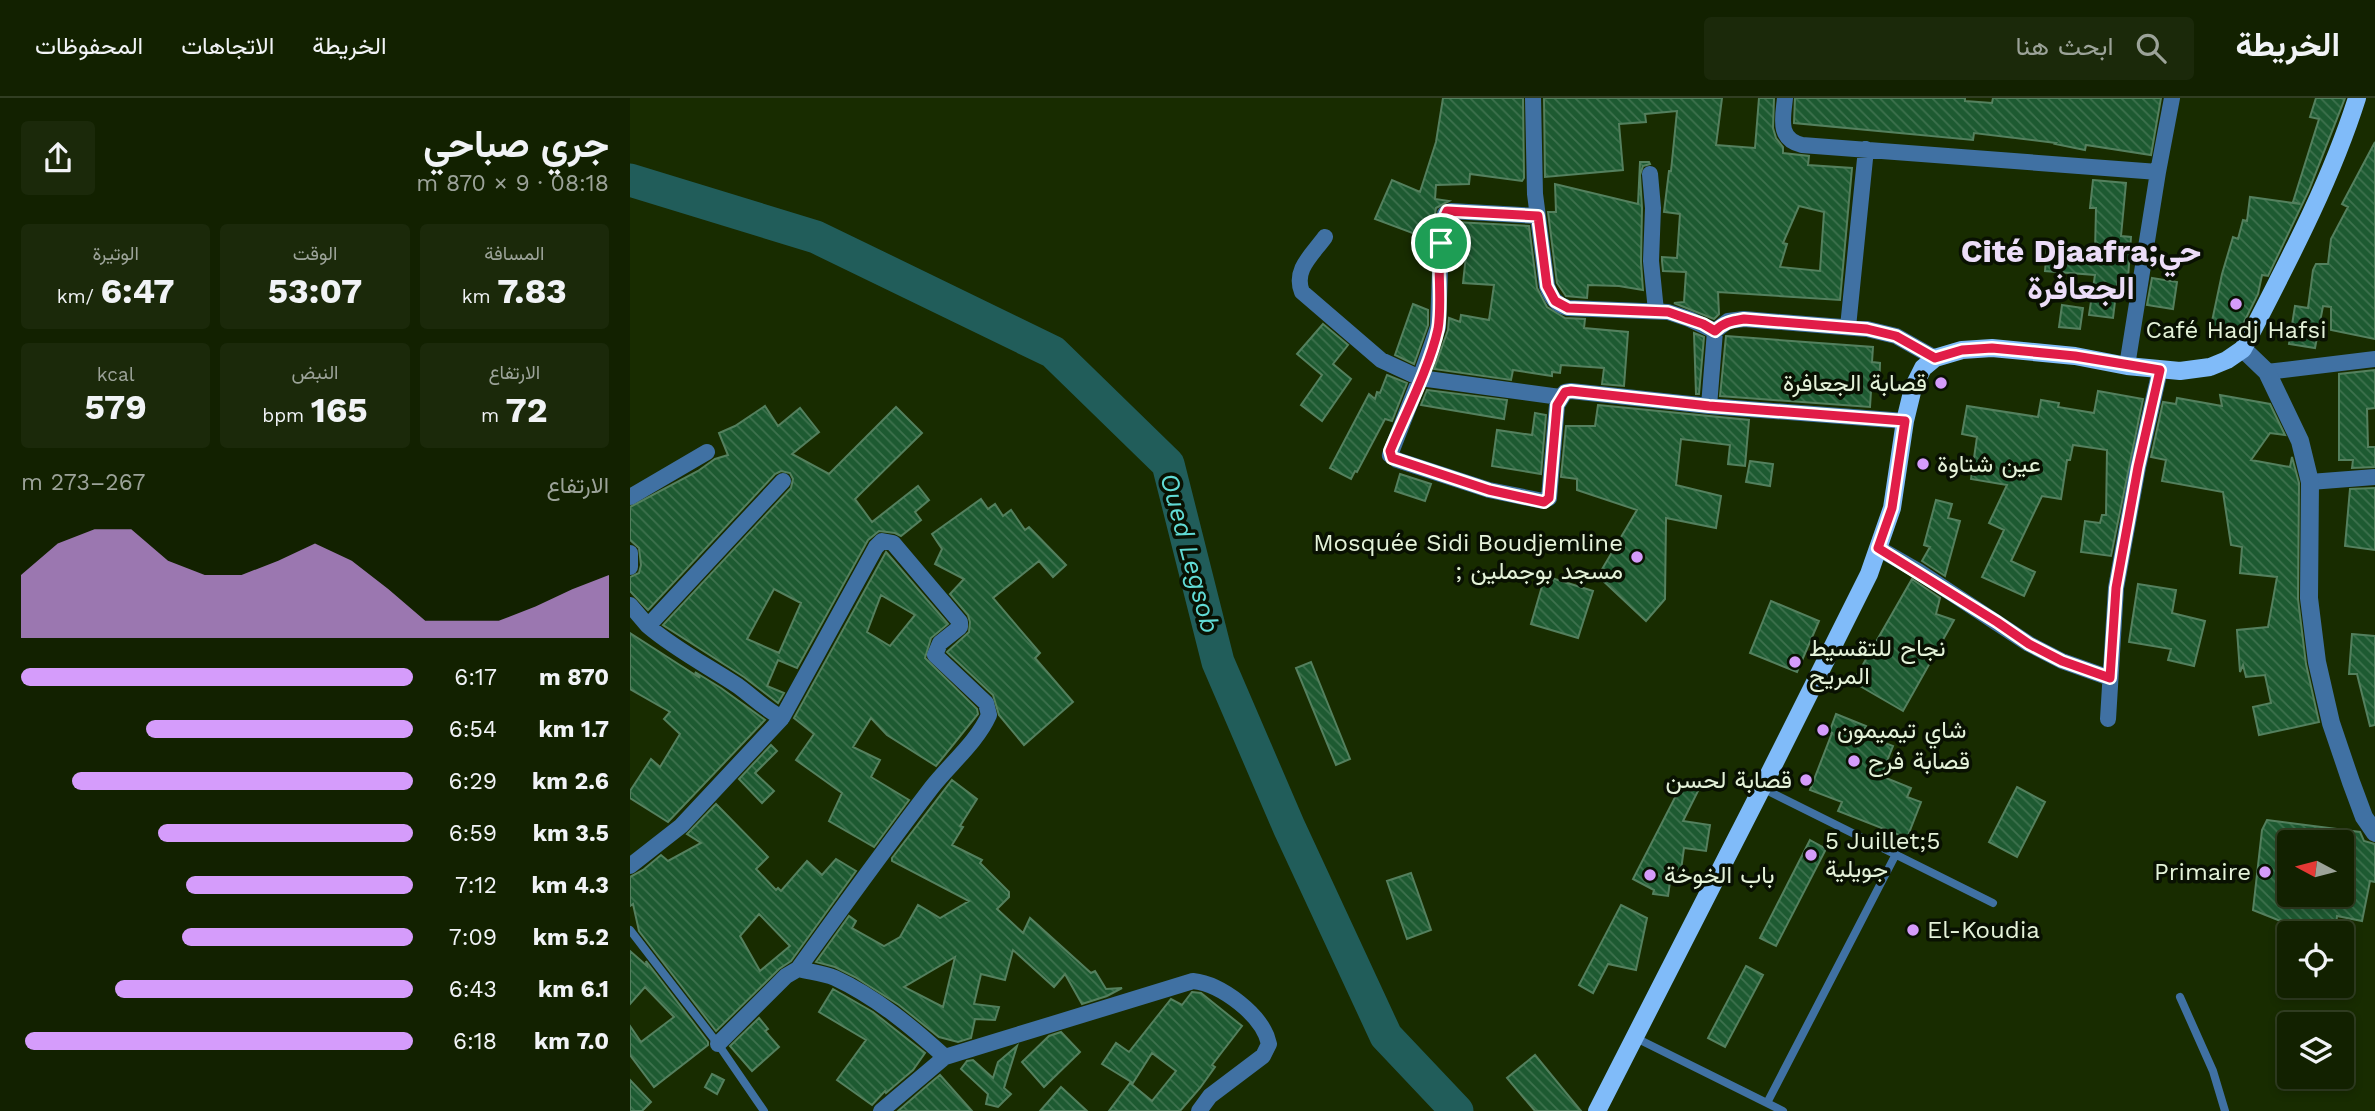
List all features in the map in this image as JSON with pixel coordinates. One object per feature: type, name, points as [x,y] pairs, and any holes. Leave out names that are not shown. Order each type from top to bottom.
[{"type":"main road","points":[[1597,1111],[1869,574],[1892,508],[1905,421],[1913,388],[1923,368],[1935,358],[1962,350],[1992,348],[2075,356],[2160,370],[2180,371],[2210,367],[2227,360],[2243,349],[2299,241],[2345,138],[2357,98]]},
{"type":"street","points":[[1533,98],[1532,162],[1547,286],[1551,296],[1561,306],[1614,311],[1656,311],[1679,315],[1715,331]]},
{"type":"street","points":[[1785,98],[1782,129],[1785,136],[1794,143],[2158,173]]},
{"type":"street","points":[[2127,366],[2172,98]]},
{"type":"street","points":[[1848,327],[1866,149]]},
{"type":"street","points":[[1650,174],[1653,197],[1651,261],[1656,311]]},
{"type":"street","points":[[1538,216],[1447,211],[1441,243],[1438,327],[1390,451],[1392,458],[1489,490],[1538,502],[1549,498],[1557,405],[1565,392],[1905,421]]},
{"type":"street","points":[[1325,237],[1298,274],[1301,292],[1381,360],[1420,378],[1560,397]]},
{"type":"street","points":[[1709,406],[1715,331],[1728,321],[1744,319],[1867,329],[1896,336],[1935,358]]},
{"type":"street","points":[[2243,349],[2267,372],[2300,442],[2310,482],[2309,598],[2316,662],[2351,782],[2364,817],[2375,833]]},
{"type":"street","points":[[2267,372],[2375,359]]},
{"type":"street","points":[[2108,719],[2116,588],[2138,467],[2160,370]]},
{"type":"street","points":[[630,497],[707,452]]},
{"type":"street","points":[[2310,482],[2375,477]]},
{"type":"street","points":[[648,626],[783,481]]},
{"type":"street","points":[[630,866],[681,826],[782,718],[876,547],[885,541],[893,543],[960,622],[960,627],[940,643],[935,655],[986,703],[989,715],[860,883],[798,970],[786,976],[718,1044]]},
{"type":"street","points":[[1878,548],[2029,644],[2062,661],[2110,678]]},
{"type":"street","points":[[630,553],[630,567]]},
{"type":"street","points":[[630,605],[668,644],[738,686],[766,709],[782,718]]},
{"type":"street","points":[[798,970],[834,978],[879,1004],[912,1027],[946,1057]]},
{"type":"street","points":[[881,1111],[946,1057],[1193,981],[1233,997],[1266,1034],[1269,1044],[1263,1056],[1210,1096],[1199,1111]]},
{"type":"lane","points":[[1762,788],[1993,903]]},
{"type":"lane","points":[[1768,1104],[1896,854]]},
{"type":"lane","points":[[630,930],[718,1044],[764,1111]]},
{"type":"lane","points":[[2180,997],[2213,1071],[2225,1111]]},
{"type":"lane","points":[[1634,1037],[1783,1111]]},
{"type":"building","points":[[1443,98],[1523,98],[1524,178],[1522,181],[1470,174],[1469,184],[1436,185],[1435,199],[1449,201],[1436,208],[1431,240],[1375,219],[1392,180],[1420,192],[1436,142]]},
{"type":"building","points":[[1544,98],[1722,98],[1716,145],[1755,148],[1759,98],[1774,98],[1773,128],[1783,147],[1783,153],[1809,156],[1808,165],[1852,168],[1840,300],[1718,292],[1719,314],[1714,319],[1674,303],[1684,302],[1686,272],[1663,271],[1662,257],[1677,258],[1680,214],[1664,212],[1677,111],[1645,114],[1646,122],[1619,124],[1623,170],[1545,177]],"holes":[[[1799,206],[1824,212],[1820,271],[1780,267],[1787,244],[1783,243]]]},
{"type":"building","points":[[1795,98],[1965,98],[1965,101],[1992,103],[1993,98],[2161,98],[2151,155],[2086,145],[2085,150],[2056,143],[1974,133],[1973,140],[1794,123]]},
{"type":"building","points":[[2316,98],[2345,98],[2309,190],[2268,276],[2262,275],[2258,294],[2239,332],[2211,326],[2233,237],[2238,239],[2243,220],[2247,221],[2250,197],[2300,204],[2293,202],[2319,119],[2310,117]]},
{"type":"building","points":[[2375,142],[2375,339],[2331,330],[2331,307],[2323,306],[2315,348],[2289,344],[2295,306],[2308,308],[2313,270],[2316,264],[2328,264],[2331,239],[2348,207],[2342,204]]},
{"type":"building","points":[[1640,162],[1650,164],[1643,166],[1640,175],[1643,290],[1588,285],[1587,298],[1566,296],[1557,283],[1548,212],[1556,212],[1555,184],[1638,204]]},
{"type":"building","points":[[2093,180],[2126,183],[2121,236],[2131,237],[2128,278],[2118,277],[2113,318],[2089,315],[2095,275],[2045,271],[2047,248],[2095,252],[2096,208],[2090,208]]},
{"type":"building","points":[[1455,222],[1529,226],[1537,288],[1547,307],[1565,318],[1585,319],[1584,328],[1628,332],[1624,386],[1602,384],[1604,368],[1561,365],[1560,373],[1552,372],[1552,376],[1513,370],[1511,380],[1434,369],[1448,330],[1449,318],[1460,322],[1461,315],[1489,320],[1494,285],[1463,283],[1466,255],[1451,249]]},
{"type":"building","points":[[2152,278],[2177,282],[2173,309],[2147,305]]},
{"type":"building","points":[[1413,304],[1428,310],[1428,325],[1414,364],[1395,355]]},
{"type":"building","points":[[2062,305],[2083,308],[2080,329],[2059,327]]},
{"type":"building","points":[[1323,324],[1348,345],[1333,364],[1351,379],[1322,421],[1301,405],[1322,375],[1297,354]]},
{"type":"building","points":[[1694,333],[1704,337],[1699,394],[1696,394]]},
{"type":"building","points":[[1726,336],[1873,347],[1872,362],[1880,363],[1879,391],[1871,391],[1870,407],[1720,396]]},
{"type":"building","points":[[2375,370],[2375,408],[2367,409],[2368,447],[2375,447],[2375,467],[2352,468],[2353,460],[2339,460],[2339,374]]},
{"type":"building","points":[[1387,375],[1407,383],[1392,421],[1385,419],[1351,479],[1330,468],[1369,394],[1375,399]]},
{"type":"building","points":[[1427,390],[1507,400],[1504,419],[1421,405]]},
{"type":"building","points":[[2098,391],[2143,399],[2111,556],[2081,552],[2085,521],[2100,523],[2102,515],[2106,515],[2107,450],[2073,445],[2070,460],[2067,460],[2061,499],[2042,496],[2011,561],[2035,572],[2024,596],[1982,577],[2004,530],[1989,523],[2007,485],[1971,479],[1977,437],[1962,434],[1967,406],[2038,417],[2041,400],[2059,403],[2058,407],[2094,413]]},
{"type":"building","points":[[2220,395],[2270,404],[2285,435],[2270,433],[2251,460],[2290,467],[2292,457],[2299,483],[2298,599],[2306,664],[2319,722],[2259,735],[2253,707],[2271,703],[2265,675],[2246,677],[2243,665],[2240,672],[2237,630],[2268,627],[2277,577],[2240,573],[2242,547],[2231,545],[2223,492],[2162,481],[2166,460],[2151,457],[2163,402],[2176,404],[2177,398],[2222,406]]},
{"type":"building","points":[[1598,405],[1749,420],[1745,466],[1728,464],[1730,445],[1681,439],[1676,485],[1721,496],[1716,528],[1666,518],[1665,599],[1646,621],[1598,576],[1637,510],[1577,490],[1577,479],[1561,477],[1566,426],[1595,426]]},
{"type":"building","points":[[765,406],[778,426],[800,408],[819,432],[792,454],[829,474],[896,407],[922,433],[855,499],[872,522],[918,486],[929,500],[915,512],[921,520],[901,536],[879,531],[868,540],[797,668],[778,660],[767,686],[784,693],[778,703],[744,677],[663,625],[791,488],[793,479],[790,473],[781,471],[775,474],[648,610],[630,591],[630,577],[639,573],[641,565],[639,548],[630,540],[630,507],[715,459],[728,455],[719,433]],"holes":[[[774,589],[801,603],[779,653],[747,639]]]},
{"type":"building","points":[[1535,413],[1546,415],[1541,474],[1492,466],[1497,430],[1532,435]]},
{"type":"building","points":[[1750,461],[1773,464],[1770,486],[1746,482]]},
{"type":"building","points":[[1400,474],[1431,484],[1425,501],[1395,491]]},
{"type":"building","points":[[2375,488],[2375,550],[2345,546],[2350,489]]},
{"type":"building","points":[[981,499],[988,509],[995,504],[1003,516],[1011,510],[1025,530],[1029,527],[1066,565],[1053,577],[1039,561],[993,598],[1040,653],[1035,658],[1073,702],[1024,745],[999,715],[993,695],[947,652],[969,632],[970,622],[968,615],[950,594],[964,579],[935,564],[942,549],[932,534]]},
{"type":"building","points":[[1936,500],[1952,504],[1948,518],[1960,521],[1945,576],[1922,561],[1930,547],[1924,545]]},
{"type":"building","points":[[886,552],[948,624],[931,638],[925,658],[977,709],[978,714],[936,766],[887,735],[871,718],[853,747],[880,760],[871,777],[909,800],[874,847],[829,821],[842,793],[796,760],[814,734],[794,718]],"holes":[[[881,595],[915,615],[890,646],[867,632]]]},
{"type":"building","points":[[1545,576],[1593,591],[1578,638],[1531,624]]},
{"type":"building","points":[[1912,579],[1940,598],[1936,614],[1954,620],[1903,711],[1853,682]]},
{"type":"building","points":[[2138,584],[2176,590],[2172,613],[2205,621],[2194,666],[2168,660],[2171,649],[2129,642]]},
{"type":"building","points":[[1771,601],[1819,621],[1797,672],[1750,653]]},
{"type":"building","points":[[630,633],[700,678],[695,672],[721,688],[765,720],[668,822],[630,798],[630,791],[651,759],[660,767],[680,734],[664,719],[670,712],[630,689]]},
{"type":"building","points":[[2352,634],[2375,636],[2375,725],[2370,726],[2357,674],[2349,674]]},
{"type":"building","points":[[1311,662],[1350,759],[1336,765],[1296,668]]},
{"type":"building","name":"قصابة فرح","points":[[1836,714],[1866,726],[1862,734],[1893,746],[1881,776],[1911,788],[1907,797],[1921,802],[1907,838],[1838,811],[1842,802],[1810,790],[1832,733],[1829,733]]},
{"type":"building","points":[[771,745],[777,751],[755,773],[774,791],[762,803],[739,779]]},
{"type":"building","points":[[952,780],[977,799],[952,845],[982,860],[980,863],[1009,892],[1009,897],[997,909],[1023,933],[1030,918],[1091,973],[1095,971],[1106,989],[1122,988],[1082,1004],[1065,974],[1054,987],[1013,950],[1005,980],[981,974],[974,1004],[999,1007],[995,1020],[975,1019],[971,1038],[958,1042],[939,1037],[899,1005],[855,977],[835,967],[816,962],[849,916],[856,921],[852,928],[884,946],[900,937],[918,905],[940,918],[969,901],[892,861]],"holes":[[[955,957],[943,1007],[904,987]]]},
{"type":"building","points":[[1683,782],[1698,791],[1683,821],[1710,825],[1706,851],[1684,848],[1681,870],[1672,868],[1668,896],[1653,894],[1654,890],[1633,879]]},
{"type":"building","points":[[2017,787],[2045,802],[2017,857],[1989,842]]},
{"type":"building","points":[[716,804],[768,857],[756,869],[776,890],[778,888],[781,891],[807,861],[822,875],[836,859],[856,871],[791,961],[779,969],[716,1031],[639,931],[633,904],[630,906],[630,877],[661,855],[668,861],[701,843],[687,834]],"holes":[[[759,914],[790,946],[760,971],[740,936]]]},
{"type":"building","points":[[2267,820],[2344,830],[2277,830],[2277,907],[2354,907],[2354,831],[2360,832],[2364,841],[2375,844],[2375,882],[2370,881],[2362,921],[2337,916],[2337,921],[2286,921],[2253,910],[2262,830]]},
{"type":"building","points":[[1810,840],[1826,849],[1776,946],[1760,938]]},
{"type":"building","points":[[1411,873],[1431,930],[1407,939],[1387,881]]},
{"type":"building","points":[[1621,905],[1647,918],[1636,970],[1608,964],[1593,993],[1579,985]]},
{"type":"building","points":[[630,951],[647,966],[646,961],[708,1042],[708,1045],[654,1087],[630,1055],[630,1026],[641,1042],[674,1017],[645,987],[630,1004]]},
{"type":"building","points":[[1746,966],[1763,975],[1725,1047],[1708,1038]]},
{"type":"building","points":[[833,989],[873,1012],[925,1053],[913,1070],[886,1093],[885,1091],[872,1105],[837,1080],[866,1040],[819,1012]]},
{"type":"building","points":[[1192,992],[1201,993],[1242,1026],[1212,1065],[1215,1067],[1180,1111],[1109,1111],[1130,1083],[1152,1101],[1176,1071],[1152,1053],[1133,1083],[1102,1064],[1116,1043],[1129,1052],[1171,999],[1182,1005]]},
{"type":"building","points":[[759,1018],[768,1029],[765,1031],[779,1047],[752,1071],[730,1046]]},
{"type":"building","points":[[1061,1032],[1080,1052],[1044,1087],[1022,1062],[1049,1036]]},
{"type":"building","points":[[1017,1046],[1004,1088],[1011,1094],[998,1107],[986,1104],[988,1094],[961,1069],[967,1061],[973,1060],[993,1078],[998,1062]]},
{"type":"building","points":[[1535,1055],[1581,1111],[1535,1111],[1507,1078]]},
{"type":"building","points":[[712,1074],[724,1080],[717,1094],[705,1087]]},
{"type":"building","points":[[940,1075],[972,1111],[898,1111],[929,1084]]},
{"type":"building","points":[[630,1080],[651,1102],[642,1111],[630,1111]]},
{"type":"building","points":[[1061,1087],[1087,1111],[1040,1111]]},
{"type":"waterway","name":"Oued Legsob","points":[[630,180],[816,237],[1053,352],[1168,464],[1218,662],[1289,827],[1386,1036],[1457,1111]]},
{"type":"place","name":"Café Hadj Hafsi","points":[[2236,304]]},
{"type":"place","name":"قصابة الجعافرة","points":[[1941,383]]},
{"type":"place","name":"عين شتاوة","points":[[1923,464]]},
{"type":"place","name":"Mosquée Sidi Boudjemline ; مسجد بوجملين","points":[[1637,557]]},
{"type":"place","name":"نجاح للتقسيط المريح","points":[[1795,662]]},
{"type":"place","name":"شاي تيميمون","points":[[1823,730]]},
{"type":"place","name":"قصابة فرح","points":[[1854,761]]},
{"type":"place","name":"قصابة لحسن","points":[[1806,780]]},
{"type":"place","name":"5 Juillet;5 جويلية","points":[[1811,855]]},
{"type":"place","name":"Primaire","points":[[2265,872]]},
{"type":"place","name":"باب الخوخة","points":[[1650,875]]},
{"type":"place","name":"El-Koudia","points":[[1913,930]]},
{"type":"district","name":"Cité Djaafra;حي الجعافرة","points":[[2081,270]]},
{"type":"route","points":[[1447,211],[1538,216],[1547,286],[1555,301],[1568,308],[1668,312],[1715,331],[1728,321],[1744,319],[1867,329],[1896,336],[1935,358],[1962,350],[1992,348],[2075,356],[2160,370],[2138,467],[2116,588],[2110,678],[2062,661],[2029,644],[1878,548],[1892,508],[1905,421],[1565,392],[1557,405],[1549,498],[1544,502],[1489,490],[1392,458],[1390,451],[1436,338],[1440,312],[1441,243],[1447,211]]}]
